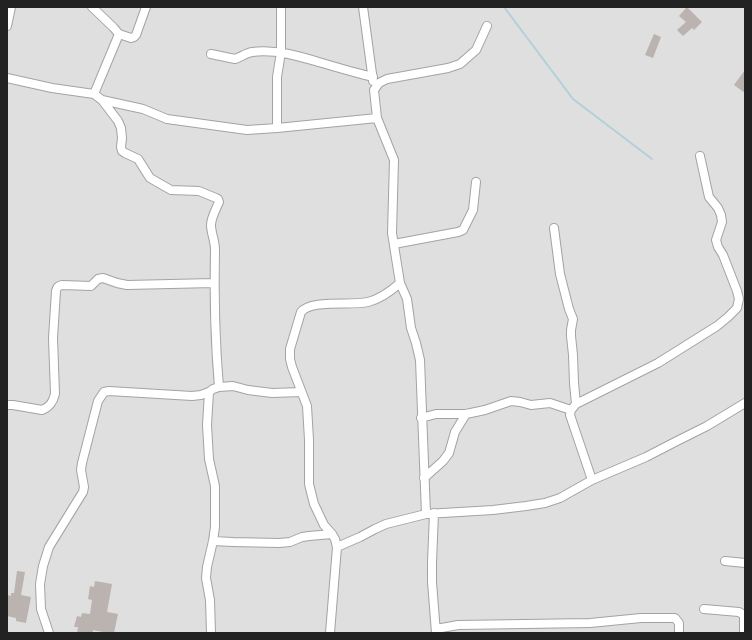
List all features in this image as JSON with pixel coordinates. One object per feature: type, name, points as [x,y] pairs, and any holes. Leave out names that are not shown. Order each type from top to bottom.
[{"type":"street","points":[[7,26],[11,7]]},
{"type":"street","points":[[92,7],[113,26],[119,34],[131,38],[136,35],[146,7]]},
{"type":"street","points":[[277,128],[277,77],[281,52],[281,7]]},
{"type":"street","points":[[363,7],[377,118],[394,160],[392,234],[400,283],[407,299],[411,328],[420,360],[424,478],[430,514],[432,582],[436,631],[458,625],[590,623],[641,618],[675,618],[679,623],[679,633]]},
{"type":"street","points":[[374,90],[379,83],[387,79],[448,68],[460,64],[476,50],[487,26]]},
{"type":"street","points":[[94,94],[119,34]]},
{"type":"street","points":[[211,54],[238,58],[251,52],[281,52],[296,55],[372,78]]},
{"type":"street","points":[[7,78],[52,88],[94,94],[102,100],[118,121],[121,128],[122,151],[138,159],[150,178],[171,190],[199,192],[218,200],[219,202],[211,224],[215,246],[215,341],[218,387]]},
{"type":"street","points":[[102,100],[144,109],[167,119],[247,130],[377,118]]},
{"type":"street","points":[[421,418],[436,414],[466,414],[485,410],[511,401],[520,402],[531,406],[550,403],[573,407],[658,363],[728,317],[737,308],[739,299],[716,240],[722,222],[721,215],[718,208],[709,197],[700,156]]},
{"type":"street","points":[[394,244],[463,230],[472,210],[476,182]]},
{"type":"street","points":[[554,228],[560,274],[572,319],[571,336],[574,383],[573,407],[570,415],[592,480]]},
{"type":"street","points":[[7,405],[42,410],[51,405],[55,394],[53,338],[56,291],[57,287],[60,285],[91,286],[98,279],[103,278],[116,283],[127,284],[214,283]]},
{"type":"street","points":[[330,633],[337,547],[335,539],[324,525],[311,494],[309,484],[307,406],[290,359],[290,349],[301,312],[304,309],[308,307],[330,304],[369,302],[388,293],[400,283]]},
{"type":"street","points":[[48,633],[41,610],[40,584],[43,566],[49,548],[83,492],[84,487],[81,470],[82,463],[98,401],[104,392],[109,391],[192,396],[201,395],[218,387],[233,386],[248,390],[272,393],[301,392]]},
{"type":"street","points":[[209,392],[207,425],[209,459],[215,486],[215,527],[206,578],[210,600],[211,633]]},
{"type":"street","points":[[337,547],[386,524],[430,514],[493,510],[544,503],[560,498],[592,480],[646,457],[707,426],[745,403]]},
{"type":"street","points":[[424,478],[443,461],[449,453],[455,432],[466,414]]},
{"type":"street","points":[[213,541],[279,543],[290,542],[309,536],[332,534]]},
{"type":"street","points":[[725,561],[745,563]]},
{"type":"street","points":[[704,609],[739,612],[744,615],[744,633]]},
{"type":"shaded area","points":[[7,7],[745,7],[745,633],[7,633]]},
{"type":"building","points":[[687,7],[702,22],[694,30],[692,28],[683,36],[677,30],[686,22],[679,16]]},
{"type":"building","points":[[654,34],[661,37],[653,58],[645,55]]},
{"type":"building","points":[[745,70],[745,93],[734,85]]},
{"type":"building","points":[[17,571],[25,572],[21,595],[31,597],[26,623],[16,621],[16,618],[7,616],[7,595],[11,596],[11,593],[14,593]]},
{"type":"building","points":[[95,581],[112,584],[107,612],[118,614],[114,633],[93,630],[93,633],[77,633],[78,627],[74,627],[77,616],[81,617],[82,613],[90,614],[92,600],[88,599],[90,586],[94,587]]},
{"type":"waterway","points":[[504,7],[573,99],[652,159]]}]
